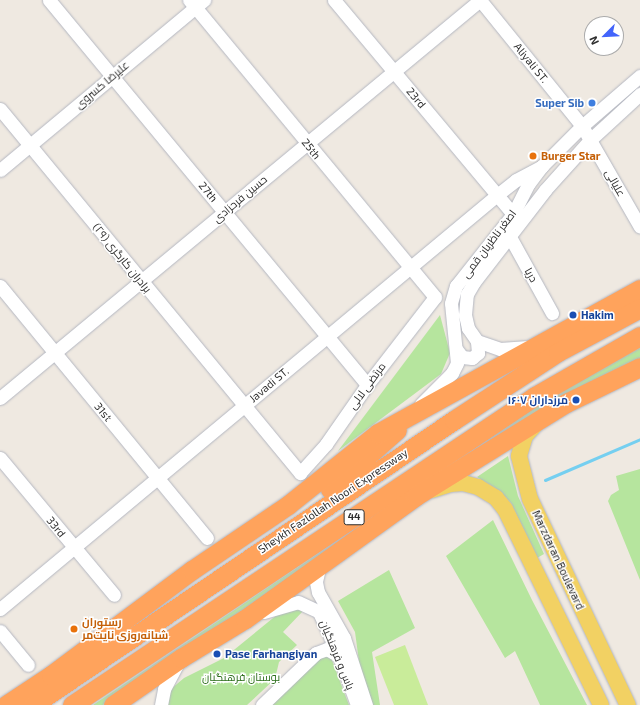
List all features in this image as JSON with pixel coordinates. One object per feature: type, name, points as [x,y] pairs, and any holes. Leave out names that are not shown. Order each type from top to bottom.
[{"type":"highway","points":[[6,705],[51,675],[192,570],[288,505],[368,439],[640,289]]},
{"type":"highway","name":"Sheykh Fazlollah Noori Expressway","points":[[33,705],[294,526],[558,352],[640,308]]},
{"type":"highway","name":"44","points":[[72,705],[535,396],[640,336]]},
{"type":"highway","points":[[113,705],[181,658],[245,619],[416,496],[546,415],[640,367]]},
{"type":"highway","points":[[294,526],[313,504],[388,441],[410,416]]},
{"type":"main road","name":"Marzdaran Boulevard","points":[[546,415],[525,436],[520,448],[520,463],[534,513],[628,705]]},
{"type":"main road","points":[[416,496],[450,484],[463,484],[487,492],[505,510],[537,572],[601,705]]},
{"type":"main road","points":[[537,572],[547,560],[558,564]]},
{"type":"street","name":"27th","points":[[49,0],[367,385]]},
{"type":"street","name":"23rd","points":[[334,0],[513,214]]},
{"type":"street","name":"حسین فرحزادی","points":[[0,398],[480,0]]},
{"type":"street","name":"Aliyali ST.","points":[[480,0],[582,126],[590,139]]},
{"type":"street","name":"علیرضا کسروی","points":[[0,170],[112,77],[196,2]]},
{"type":"street","name":"25th","points":[[196,2],[307,144],[409,268],[435,297]]},
{"type":"street","name":"اصغر ناظریان قمی","points":[[410,416],[452,373],[457,363],[452,295],[513,214],[529,183],[542,166],[582,126],[640,76]]},
{"type":"street","points":[[456,348],[462,356],[472,358],[478,353],[477,341],[468,328],[465,315],[467,294],[474,282],[545,190],[590,139],[640,94]]},
{"type":"street","name":"برادران کارگری (۲۹)","points":[[0,110],[300,473]]},
{"type":"street","name":"علیالی","points":[[590,139],[640,227]]},
{"type":"street","name":"Javadi ST.","points":[[0,609],[497,195],[516,180],[542,166]]},
{"type":"street","name":"دریا","points":[[510,237],[552,313]]},
{"type":"street","name":"31st","points":[[0,286],[207,538]]},
{"type":"street","name":"مرتضی لالی","points":[[300,473],[326,444],[367,385],[435,297]]},
{"type":"street","points":[[477,341],[500,349],[538,344]]},
{"type":"street","name":"33rd","points":[[0,458],[114,595]]},
{"type":"street","name":"پاس و فرهنگیان","points":[[320,564],[316,582],[318,592],[344,638],[366,705]]},
{"type":"street","name":"پاس و فرهنگیان","points":[[245,619],[286,604],[306,604],[323,618],[339,656],[356,705]]},
{"type":"street","points":[[0,631],[28,665]]},
{"type":"street","points":[[262,705],[316,653],[327,650],[339,656]]},
{"type":"street","points":[[161,705],[164,689],[181,658]]},
{"type":"green space","points":[[440,315],[450,353],[441,374],[338,451]]},
{"type":"green space","points":[[640,348],[640,361],[187,648],[103,705],[93,705],[529,412],[590,374]]},
{"type":"green space","points":[[508,456],[518,496],[544,554],[537,558],[511,503],[499,491],[477,477]]},
{"type":"green space","points":[[640,469],[640,580],[608,501],[611,495],[619,490],[616,476]]},
{"type":"green space","points":[[493,520],[532,600],[587,705],[540,705],[515,651],[505,658],[446,556]]},
{"type":"green space","points":[[389,570],[415,628],[372,652],[380,705],[370,705],[360,669],[355,632],[338,601]]},
{"type":"green space","name":"بوستان فرهنگیان","points":[[298,608],[303,611],[283,632],[297,645],[279,662],[275,679],[247,705],[168,705],[167,696],[171,689],[184,678],[224,658],[278,614]]},
{"type":"green space","points":[[405,645],[428,705],[394,705],[375,657]]},
{"type":"green space","points":[[330,655],[349,705],[270,705],[320,657]]},
{"type":"waterway","points":[[545,480],[640,439]]},
{"type":"place","name":"Super Sib","points":[[592,103]]},
{"type":"place","name":"Burger Star","points":[[533,156]]},
{"type":"place","name":"Hakim","points":[[573,315]]},
{"type":"place","name":"مرزداران ۱۶۰۷","points":[[576,400]]},
{"type":"place","name":"رستوران شبانه‌روزی نایت‌مر","points":[[74,629]]},
{"type":"place","name":"Pase Farhangiyan","points":[[217,654]]}]
